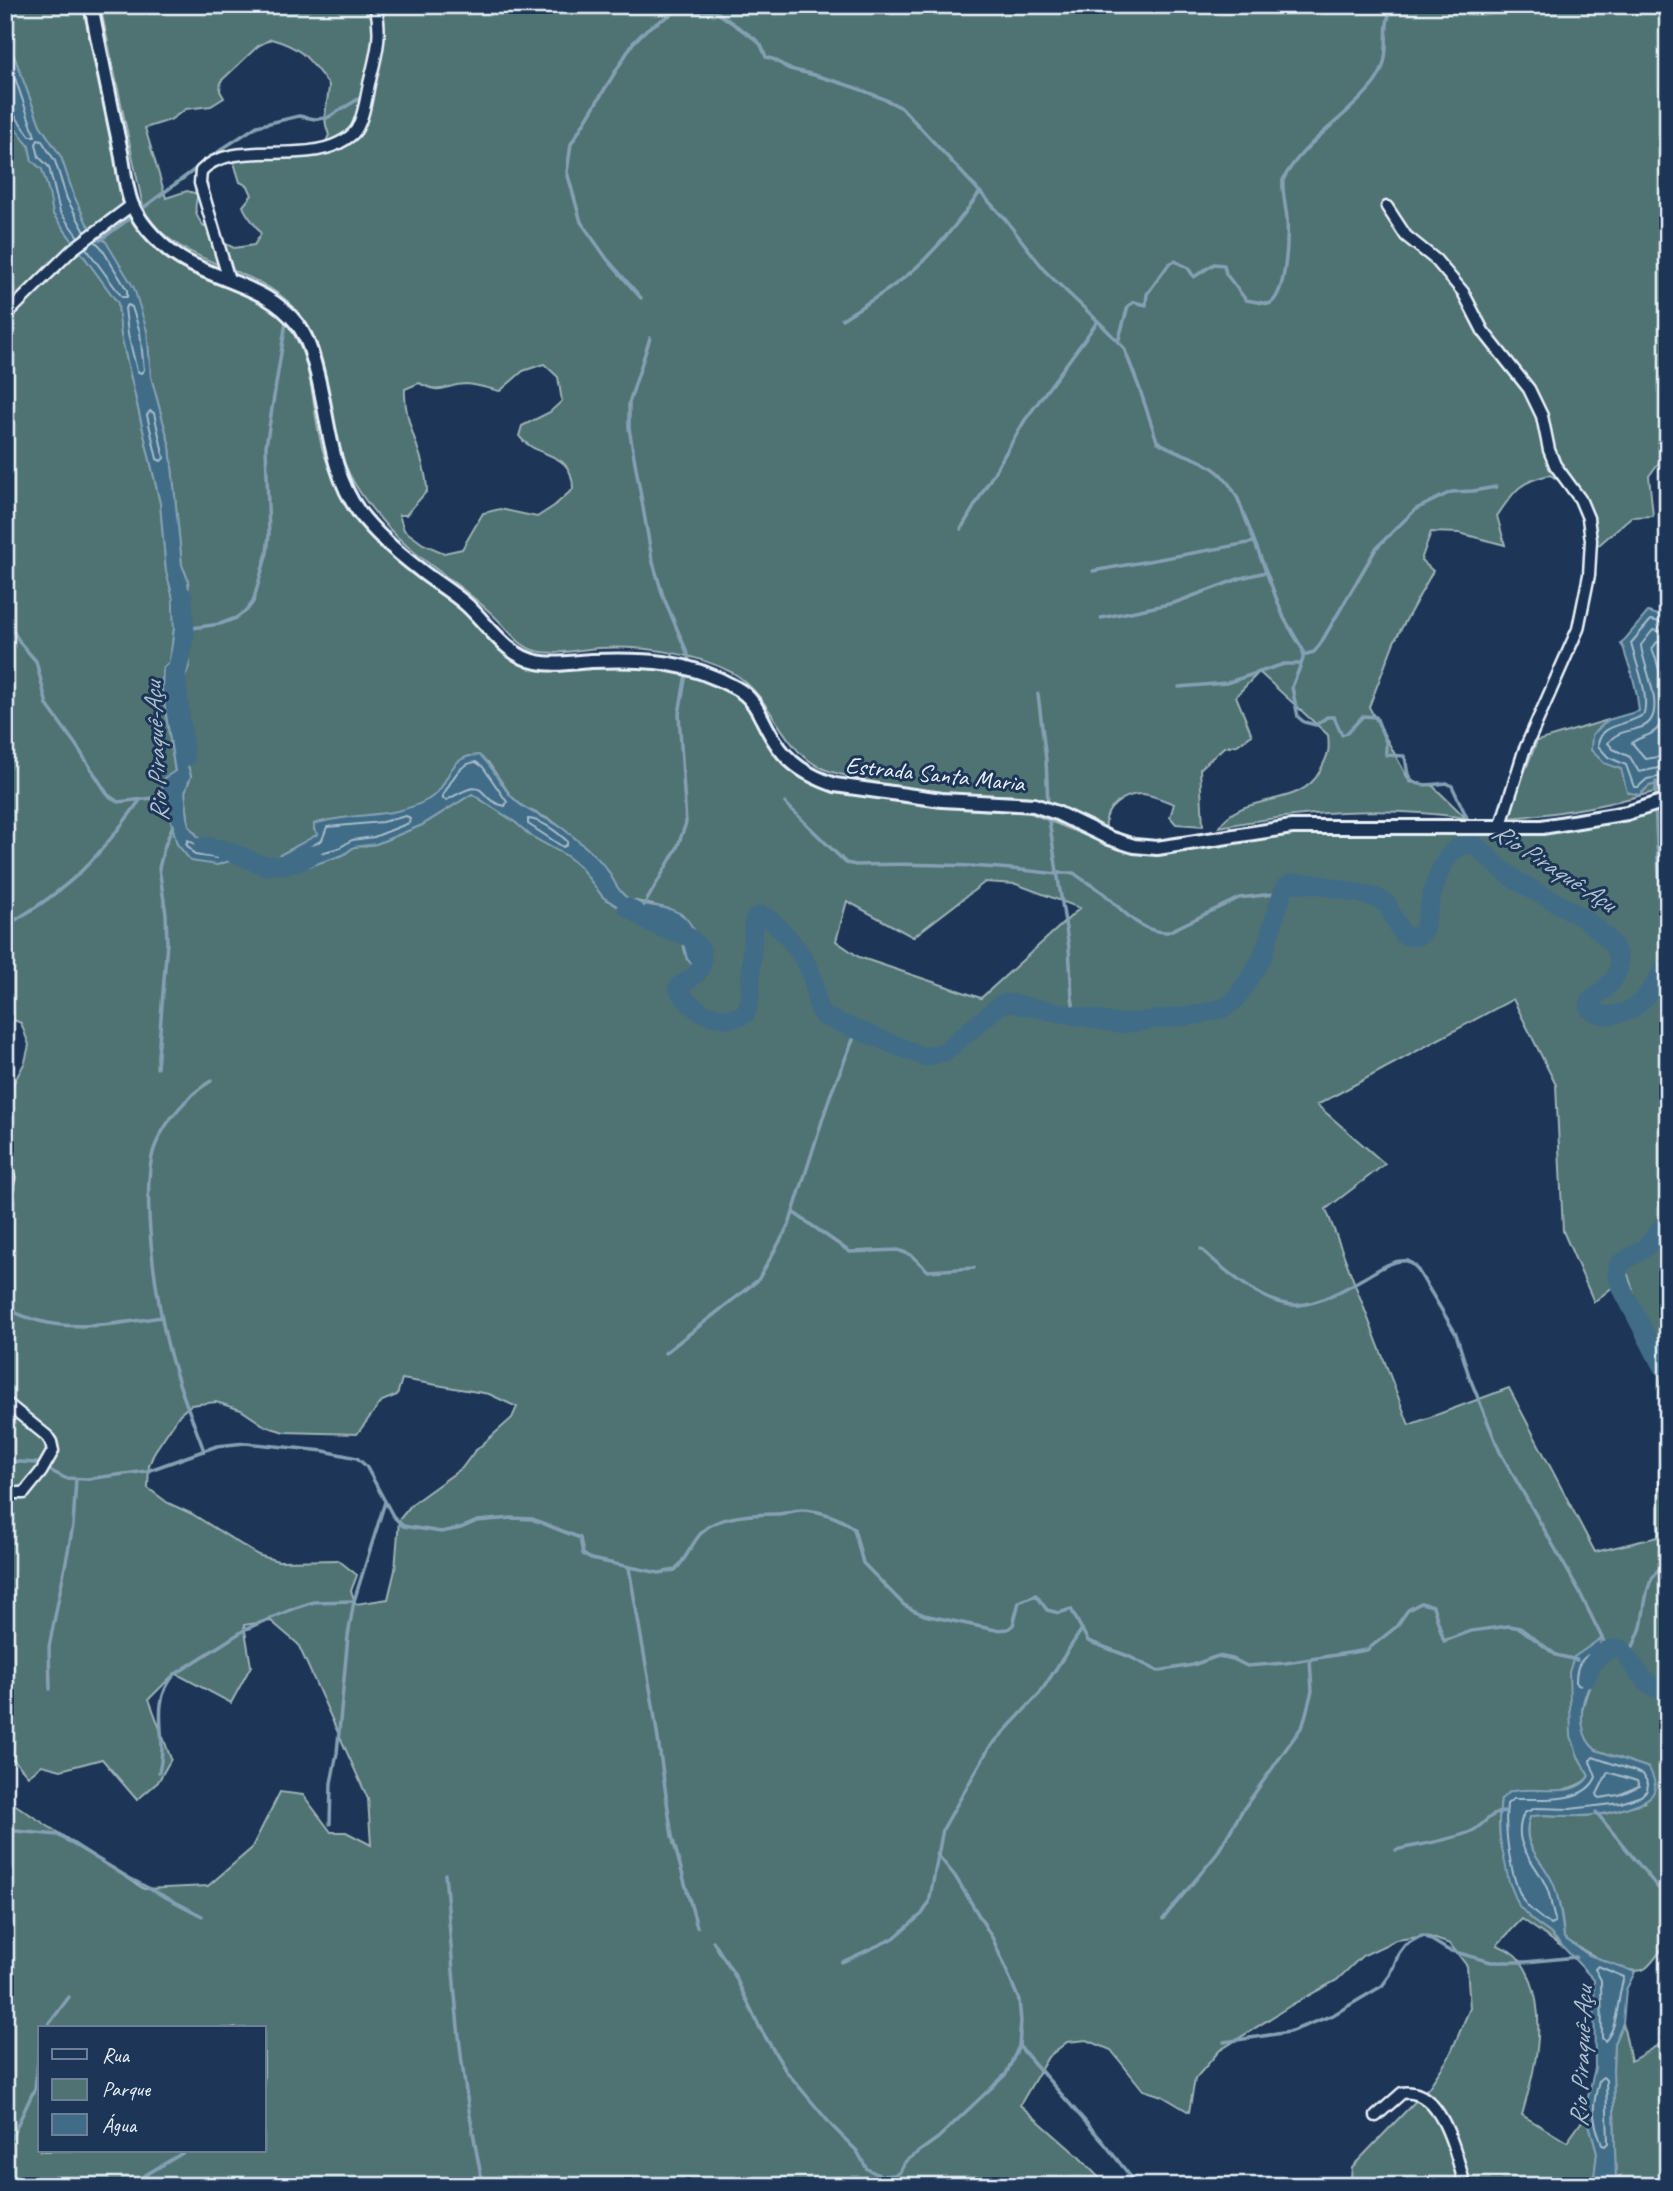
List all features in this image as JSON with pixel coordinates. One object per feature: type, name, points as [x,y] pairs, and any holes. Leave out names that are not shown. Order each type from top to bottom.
[{"type":"street","name":"Estrada Santa Maria","points":[[91,5],[132,205],[161,243],[178,257],[199,269],[261,293],[282,306],[308,342],[325,401],[334,461],[360,513],[420,570],[468,606],[506,646],[521,657],[537,662],[639,659],[681,666],[714,677],[739,690],[756,704],[773,740],[785,756],[798,768],[818,779],[835,785],[942,800],[1034,805],[1134,846],[1157,848],[1292,827],[1542,827],[1627,813],[1668,800]]},
{"type":"street","points":[[229,280],[200,183],[201,171],[224,157],[324,150],[351,135],[356,130],[362,114],[380,43],[380,23],[375,5]]},
{"type":"street","points":[[5,316],[73,249],[132,205]]},
{"type":"street","points":[[1387,206],[1406,236],[1436,260],[1463,292],[1483,331],[1529,389],[1542,416],[1555,465],[1580,499],[1588,519],[1591,540],[1589,575],[1578,629],[1524,751],[1500,828]]},
{"type":"street","points":[[5,1160],[9,1178],[5,1197]]},
{"type":"street","points":[[5,1402],[47,1436],[53,1451],[24,1493],[5,1490]]},
{"type":"street","points":[[1376,2116],[1402,2093],[1419,2094],[1435,2108],[1442,2119],[1451,2138],[1465,2186]]},
{"type":"green space","points":[[5,5],[84,5],[129,216],[151,244],[176,263],[256,298],[282,318],[293,332],[307,365],[324,454],[340,488],[514,658],[663,668],[714,681],[747,704],[767,737],[831,787],[895,801],[978,810],[1028,812],[1127,850],[1284,831],[1432,828],[1485,835],[1525,833],[1552,830],[1668,804],[1668,1941],[1649,1965],[1638,1971],[1629,1970],[1592,1955],[1564,1938],[1555,1888],[1528,1837],[1530,1817],[1605,1814],[1645,1802],[1649,1768],[1596,1750],[1587,1741],[1583,1730],[1583,1706],[1601,1660],[1574,1657],[1578,1756],[1589,1776],[1583,1782],[1562,1790],[1501,1799],[1499,1820],[1500,1839],[1532,1920],[1550,1933],[1562,1947],[1522,1919],[1497,1945],[1514,1954],[1525,1967],[1538,2012],[1535,2064],[1522,2115],[1567,2142],[1582,2121],[1585,2109],[1597,2153],[1593,2186],[1350,2186],[1352,2167],[1429,2087],[1449,2057],[1470,2008],[1467,1966],[1450,1944],[1427,1936],[1396,1940],[1362,1956],[1337,1980],[1293,2004],[1219,2051],[1195,2079],[1189,2112],[1162,2096],[1143,2090],[1111,2050],[1087,2040],[1067,2042],[1048,2057],[1020,2105],[1078,2156],[1107,2186],[5,2186],[5,1798],[144,1889],[208,1886],[251,1849],[280,1792],[303,1795],[331,1832],[346,1832],[371,1845],[368,1799],[298,1644],[271,1621],[244,1625],[251,1666],[231,1703],[175,1673],[149,1699],[171,1759],[158,1782],[137,1800],[102,1759],[61,1770],[42,1765],[28,1776],[14,1760],[5,1759],[5,1099],[25,1062],[29,1045],[21,1023],[5,1016],[5,114],[29,146],[32,161],[42,169],[53,214],[118,303],[121,335],[160,503],[166,571],[173,598],[174,628],[170,662],[163,668],[162,689],[175,772],[160,798],[169,813],[177,844],[217,865],[232,860],[227,846],[200,839],[189,827],[185,792],[191,776],[185,756],[189,741],[180,731],[179,713],[184,699],[183,682],[190,663],[184,642],[189,591],[182,565],[170,447],[151,377],[147,331],[106,242],[87,224],[61,157],[40,125],[5,32]],"holes":[[[470,756],[488,762],[511,796],[523,807],[551,820],[566,831],[609,872],[617,888],[628,899],[683,915],[693,930],[687,960],[680,931],[673,925],[636,918],[603,897],[580,867],[567,856],[531,836],[515,822],[472,794],[422,825],[376,844],[354,847],[343,855],[295,867],[276,857],[320,834],[314,824],[391,813],[423,803],[435,795],[453,768]],[[985,882],[1016,884],[1080,908],[981,998],[859,957],[836,941],[847,901],[913,937]],[[1513,999],[1556,1085],[1563,1231],[1594,1302],[1628,1275],[1661,1378],[1658,1537],[1595,1552],[1509,1388],[1409,1425],[1326,1209],[1385,1164],[1317,1105]],[[402,1379],[489,1394],[517,1407],[512,1418],[474,1452],[462,1468],[412,1504],[399,1520],[395,1570],[388,1599],[356,1604],[351,1591],[357,1575],[338,1560],[278,1561],[258,1555],[192,1514],[168,1503],[148,1488],[149,1465],[155,1451],[180,1414],[191,1405],[216,1402],[241,1410],[265,1426],[284,1432],[357,1434],[382,1401],[397,1395]]]},
{"type":"green space","points":[[100,5],[1668,5],[1668,450],[1649,476],[1653,516],[1631,517],[1593,550],[1586,514],[1579,498],[1550,475],[1531,480],[1519,488],[1497,516],[1505,545],[1459,533],[1431,532],[1421,560],[1433,571],[1394,642],[1369,707],[1410,782],[1432,785],[1466,818],[1404,812],[1342,812],[1281,817],[1219,827],[1229,816],[1241,809],[1299,791],[1311,783],[1328,753],[1328,735],[1259,672],[1236,696],[1252,735],[1237,745],[1224,747],[1200,769],[1203,826],[1176,824],[1170,817],[1174,804],[1142,794],[1128,796],[1116,803],[1108,814],[1106,827],[1037,798],[924,790],[887,785],[832,772],[801,754],[748,684],[733,673],[702,660],[633,648],[551,653],[525,646],[470,595],[397,537],[364,497],[342,458],[323,364],[318,347],[302,317],[285,299],[266,286],[178,245],[159,231],[144,211]],"holes":[[[271,39],[299,51],[329,85],[325,116],[329,135],[325,144],[288,146],[270,152],[231,153],[240,182],[248,186],[252,195],[243,206],[261,234],[254,245],[234,248],[222,242],[214,225],[204,226],[198,218],[198,194],[187,191],[166,198],[145,128],[170,120],[186,109],[211,106],[224,98],[220,91],[221,81],[258,46]],[[544,364],[558,377],[562,401],[550,412],[522,426],[519,436],[526,444],[561,461],[571,476],[573,489],[537,517],[500,509],[483,513],[462,549],[444,553],[423,544],[404,530],[399,515],[406,515],[427,491],[423,465],[407,415],[405,389],[419,383],[434,389],[465,384],[500,391],[523,371]]]},
{"type":"green space","points":[[1608,720],[1592,735],[1604,763],[1621,769],[1639,795],[1649,786],[1668,781],[1668,788],[1588,808],[1506,818],[1537,741]]},
{"type":"green space","points":[[1623,2023],[1631,2061],[1668,2042],[1668,2186],[1616,2186],[1614,2043]]},
{"type":"water","points":[[5,32],[40,125],[61,157],[87,224],[106,242],[134,288],[147,331],[151,377],[170,447],[182,565],[189,591],[184,642],[190,663],[183,682],[185,699],[179,713],[180,731],[189,741],[185,756],[191,776],[185,792],[189,826],[200,839],[227,846],[232,860],[217,865],[191,861],[177,844],[169,813],[160,798],[164,778],[175,771],[162,689],[163,668],[170,661],[174,628],[173,598],[166,571],[160,503],[121,335],[118,303],[53,214],[42,169],[32,161],[29,146],[5,114]]},
{"type":"water","points":[[1648,612],[1668,618],[1668,781],[1649,786],[1639,795],[1627,792],[1621,769],[1604,763],[1591,750],[1592,735],[1608,720],[1639,711],[1633,679],[1621,644]]},
{"type":"water","points":[[479,755],[518,802],[559,826],[594,855],[626,897],[683,915],[693,927],[701,946],[702,958],[697,970],[687,959],[680,931],[673,925],[636,918],[603,897],[580,867],[567,856],[531,836],[515,822],[472,794],[422,825],[376,844],[354,847],[343,855],[310,866],[295,867],[275,858],[318,834],[314,830],[314,824],[401,810],[429,799],[442,787],[460,760]]},
{"type":"water","points":[[1600,1639],[1600,1661],[1587,1689],[1582,1708],[1584,1731],[1596,1750],[1649,1768],[1654,1792],[1641,1802],[1610,1812],[1586,1816],[1530,1817],[1527,1828],[1531,1846],[1555,1888],[1564,1938],[1589,1955],[1635,1972],[1626,1990],[1623,2023],[1614,2043],[1616,2186],[1593,2186],[1597,2153],[1585,2109],[1595,2068],[1594,1980],[1550,1933],[1519,1906],[1509,1882],[1499,1820],[1501,1799],[1510,1792],[1574,1788],[1589,1776],[1571,1736],[1569,1672],[1574,1657]]},
{"type":"waterway","points":[[1118,342],[1128,306],[1134,302],[1146,305],[1147,294],[1169,264],[1175,261],[1188,268],[1194,277],[1214,264],[1224,265],[1226,274],[1246,300],[1269,304],[1275,299],[1283,278],[1286,252],[1287,219],[1283,180],[1302,153],[1375,82],[1384,62],[1387,23],[1393,5]]},
{"type":"waterway","points":[[641,298],[607,259],[581,222],[567,172],[571,144],[633,43],[647,29],[675,12],[718,13],[755,39],[766,57],[787,68],[847,85],[902,108],[1005,219],[1047,273],[1124,348],[1157,441],[1211,467],[1232,488],[1284,618],[1303,650],[1303,659],[1292,687],[1298,717],[1304,722],[1316,725],[1327,717],[1334,717],[1342,735],[1363,716],[1376,717],[1386,742],[1386,755],[1404,756],[1411,779],[1420,784],[1447,783],[1452,786],[1468,820],[1472,844]]},
{"type":"waterway","points":[[139,211],[257,126],[299,116],[327,118],[365,95]]},
{"type":"waterway","points":[[842,319],[916,268],[947,235],[980,192]]},
{"type":"waterway","points":[[100,240],[133,216]]},
{"type":"waterway","points":[[961,529],[1025,420],[1098,321]]},
{"type":"waterway","points":[[185,629],[220,624],[236,618],[253,602],[267,553],[269,535],[266,446],[286,322]]},
{"type":"waterway","points":[[643,907],[677,848],[686,823],[679,714],[689,657],[663,596],[652,559],[629,428],[629,403],[650,338]]},
{"type":"waterway","points":[[1303,655],[1314,652],[1319,646],[1377,547],[1416,509],[1451,492],[1496,487]]},
{"type":"waterway","points":[[1093,571],[1254,542]]},
{"type":"waterway","points":[[1101,618],[1174,603],[1241,578],[1266,572]]},
{"type":"waterway","points":[[1664,620],[1668,584]]},
{"type":"waterway","name":"Rio Piraquê-Açu","points":[[183,596],[185,635],[176,676],[185,757]]},
{"type":"waterway","points":[[5,618],[21,644],[36,661],[47,705],[108,795],[118,802],[162,797]]},
{"type":"waterway","points":[[1179,687],[1226,683],[1284,664],[1301,664]]},
{"type":"waterway","points":[[1038,694],[1048,806]]},
{"type":"waterway","points":[[1656,782],[1664,969]]},
{"type":"waterway","points":[[5,926],[47,899],[81,872],[110,840],[140,800]]},
{"type":"waterway","points":[[785,803],[846,863],[982,867],[1057,874]]},
{"type":"waterway","points":[[1048,814],[1069,948],[1075,1016]]},
{"type":"waterway","points":[[157,1068],[167,942],[159,868],[173,825]]},
{"type":"waterway","name":"Rio Piraquê-Açu","points":[[627,907],[658,926],[688,937],[701,950],[700,969],[678,987],[689,1003],[698,1009],[728,1018],[746,1013],[750,999],[753,926],[755,918],[762,915],[783,932],[803,958],[813,979],[818,1006],[823,1016],[925,1057],[944,1052],[1001,1004],[1009,1003],[1120,1024],[1201,1014],[1226,1007],[1236,999],[1262,959],[1284,888],[1292,883],[1317,884],[1377,898],[1387,904],[1402,934],[1417,936],[1424,930],[1433,890],[1445,862],[1463,845],[1475,845],[1511,876],[1578,915],[1613,946],[1619,963],[1612,981],[1590,1000],[1589,1008],[1594,1012],[1620,1014],[1638,1005],[1668,963]]},
{"type":"waterway","name":"Rio Piraquê-Açu","points":[[204,846],[226,850],[265,866],[296,863],[312,855]]},
{"type":"waterway","points":[[1057,873],[1074,873],[1102,892],[1132,919],[1148,929],[1168,932],[1239,898],[1282,893]]},
{"type":"waterway","points":[[665,1353],[758,1280],[789,1225],[830,1096],[857,1030]]},
{"type":"waterway","points":[[204,1451],[176,1375],[164,1330],[151,1246],[149,1187],[151,1163],[160,1135],[187,1100],[211,1081]]},
{"type":"waterway","points":[[794,1213],[850,1252],[898,1250],[911,1255],[928,1271],[974,1268]]},
{"type":"waterway","name":"Rio Piraquê-Açu","points":[[1668,1220],[1644,1249],[1619,1264],[1617,1272],[1620,1285],[1662,1366],[1668,1372]]},
{"type":"waterway","points":[[1201,1249],[1246,1286],[1287,1304],[1308,1304],[1324,1298],[1396,1262],[1408,1261],[1416,1267],[1456,1334],[1469,1376],[1500,1452],[1577,1587],[1608,1650]]},
{"type":"waterway","points":[[5,1307],[23,1316],[62,1325],[102,1325],[162,1317]]},
{"type":"waterway","points":[[5,1461],[36,1463],[65,1478],[87,1479],[147,1471],[217,1446],[245,1443],[324,1451],[357,1458],[366,1466],[393,1516],[403,1526],[441,1532],[477,1521],[532,1519],[580,1538],[583,1554],[591,1559],[659,1573],[675,1570],[700,1534],[719,1521],[739,1516],[780,1514],[797,1510],[817,1512],[837,1518],[854,1529],[863,1563],[904,1605],[913,1610],[924,1615],[996,1630],[1008,1629],[1013,1625],[1019,1602],[1036,1595],[1047,1610],[1059,1613],[1071,1609],[1088,1641],[1158,1671],[1193,1665],[1218,1656],[1247,1666],[1286,1663],[1367,1650],[1396,1627],[1408,1610],[1421,1603],[1433,1606],[1444,1641],[1471,1631],[1509,1626],[1520,1628],[1556,1655],[1577,1660]]},
{"type":"waterway","points":[[50,1689],[49,1647],[73,1526],[76,1479]]},
{"type":"waterway","points":[[330,1824],[331,1783],[337,1753],[348,1636],[354,1601],[385,1502]]},
{"type":"waterway","points":[[1628,1658],[1641,1627],[1650,1582],[1660,1568],[1668,1563]]},
{"type":"waterway","points":[[629,1568],[672,1836],[697,1927]]},
{"type":"waterway","points":[[159,1772],[162,1746],[160,1710],[166,1687],[174,1675],[246,1629],[295,1608],[314,1602],[354,1601]]},
{"type":"waterway","points":[[842,1962],[894,1938],[922,1914],[929,1903],[943,1829],[989,1748],[1040,1693],[1082,1629]]},
{"type":"waterway","name":"Rio Piraquê-Açu","points":[[1587,1677],[1600,1656],[1610,1650],[1621,1649],[1646,1681],[1668,1692]]},
{"type":"waterway","points":[[1163,1919],[1216,1855],[1242,1811],[1303,1725],[1312,1691],[1310,1660]]},
{"type":"waterway","points":[[1396,1850],[1463,1834],[1491,1816],[1504,1812]]},
{"type":"waterway","points":[[1596,1812],[1668,1900]]},
{"type":"waterway","points":[[5,1830],[58,1835],[129,1878],[202,1916]]},
{"type":"waterway","points":[[713,1941],[786,2071],[832,2126],[857,2151],[867,2169],[881,2176],[894,2175],[899,2173],[906,2161],[938,2138],[1006,2074],[1019,2046],[1019,2000],[993,1939],[955,1876],[937,1854]]},
{"type":"waterway","points":[[445,1874],[462,2064],[484,2186]]},
{"type":"waterway","points":[[1224,2042],[1289,2032],[1333,2015],[1382,1986],[1405,1945],[1421,1936],[1448,1950],[1491,1962],[1576,1957]]},
{"type":"waterway","points":[[47,2026],[69,1997]]},
{"type":"waterway","points":[[1019,2046],[1138,2186]]},
{"type":"waterway","points":[[5,2151],[35,2088],[38,2060]]},
{"type":"waterway","points":[[127,2186],[184,2152]]},
{"type":"waterway","points":[[1538,2186],[1596,2183]]}]
